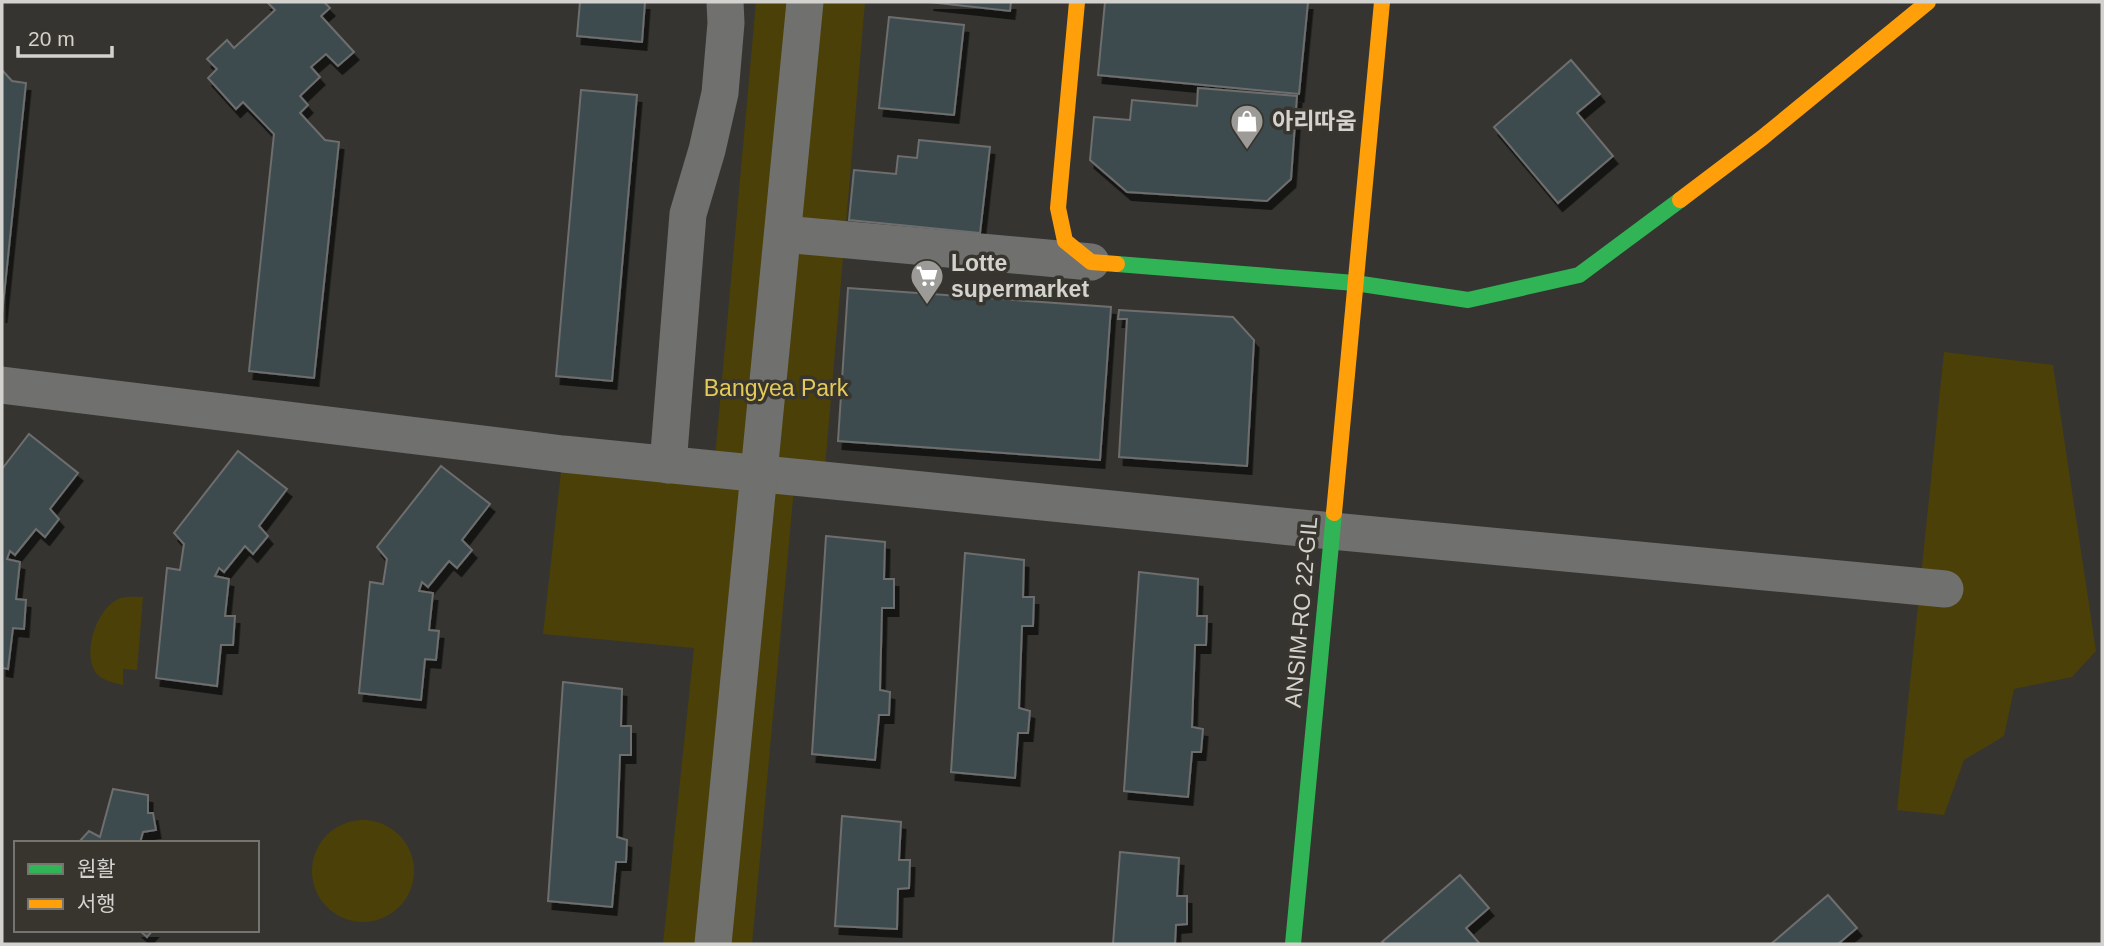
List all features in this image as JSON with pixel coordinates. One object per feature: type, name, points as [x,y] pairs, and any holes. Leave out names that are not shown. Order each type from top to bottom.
[{"type":"street","points":[[668,465],[688,214],[720,93],[726,23],[725,2]]},
{"type":"street","points":[[713,944],[805,2]]},
{"type":"street","points":[[1077,2],[1058,208],[1065,241],[1091,262]]},
{"type":"street","name":"ANSIM-RO 22-GIL","points":[[1293,944],[1382,2]]},
{"type":"street","points":[[783,234],[1355,283],[1468,300],[1579,275],[1762,138],[1928,2]]},
{"type":"street","points":[[2,385],[563,454],[1945,589]]},
{"type":"green space","name":"Bangyea Park","points":[[756,2],[865,2],[824,479],[795,477],[752,944],[663,944],[694,648],[543,634],[563,454],[714,469]]},
{"type":"green space","points":[[1944,352],[2053,365],[2096,651],[2072,677],[2014,689],[2004,736],[1964,760],[1944,815],[1897,810]]},
{"type":"green space","points":[[143,597],[137,670],[123,669],[123,685],[106,680],[98,675],[91,656],[91,644],[98,621],[112,603],[121,598]]},
{"type":"green space","points":[[363,820],[383,823],[406,842],[411,851],[414,871],[411,891],[392,914],[383,919],[363,922],[343,919],[320,900],[315,891],[312,871],[315,851],[334,828],[343,823]]},
{"type":"building","points":[[267,2],[324,2],[330,8],[321,16],[354,52],[338,66],[326,54],[311,67],[320,77],[300,96],[308,105],[300,113],[325,140],[339,142],[314,378],[249,371],[274,134],[243,102],[236,109],[208,78],[217,69],[207,59],[227,40],[234,48],[275,10]]},
{"type":"building","points":[[580,2],[645,2],[642,42],[577,36]]},
{"type":"building","points":[[929,2],[1011,2],[1010,11]]},
{"type":"building","points":[[1105,2],[1308,2],[1299,94],[1098,75]]},
{"type":"building","points":[[889,17],[964,25],[954,115],[879,108]]},
{"type":"building","points":[[1571,60],[1600,94],[1577,113],[1613,156],[1558,203],[1494,127]]},
{"type":"building","points":[[2,70],[12,81],[26,83],[2,315]]},
{"type":"building","points":[[1198,88],[1297,96],[1291,179],[1267,201],[1127,192],[1090,160],[1094,117],[1130,120],[1132,100],[1197,106]]},
{"type":"building","points":[[581,90],[637,95],[612,381],[556,376]]},
{"type":"building","points":[[919,140],[990,147],[980,233],[849,220],[854,170],[896,174],[898,156],[917,158]]},
{"type":"building","points":[[848,288],[1111,307],[1100,460],[838,441]]},
{"type":"building","points":[[1119,310],[1233,317],[1254,340],[1247,466],[1119,457],[1127,319],[1118,319]]},
{"type":"building","points":[[29,434],[78,473],[50,509],[59,519],[45,537],[36,529],[15,555],[10,551],[7,559],[20,562],[16,599],[26,600],[24,629],[13,628],[8,669],[2,668],[2,469]]},
{"type":"building","points":[[238,451],[287,489],[259,526],[268,536],[253,554],[245,546],[224,572],[219,568],[215,576],[229,579],[225,616],[235,616],[233,645],[221,645],[217,686],[156,678],[167,568],[180,570],[184,544],[174,533]]},
{"type":"building","points":[[441,466],[490,504],[462,540],[472,550],[457,568],[449,561],[428,587],[422,582],[419,591],[433,593],[429,630],[439,631],[436,660],[425,659],[421,700],[359,693],[370,582],[383,584],[387,559],[377,547]]},
{"type":"building","points":[[826,536],[885,542],[884,579],[894,579],[894,608],[882,608],[880,690],[890,692],[889,715],[879,715],[875,760],[812,754]]},
{"type":"building","points":[[965,553],[1024,560],[1023,597],[1034,597],[1033,626],[1022,626],[1019,708],[1030,711],[1028,733],[1018,733],[1015,778],[951,772]]},
{"type":"building","points":[[1139,572],[1198,579],[1197,616],[1207,616],[1206,645],[1195,645],[1192,727],[1203,729],[1201,752],[1192,752],[1188,797],[1124,791]]},
{"type":"building","points":[[563,682],[622,689],[621,726],[631,726],[631,755],[620,755],[617,837],[627,840],[626,862],[616,862],[612,907],[548,901]]},
{"type":"building","points":[[113,789],[148,795],[148,813],[153,813],[156,830],[143,832],[141,841],[80,841],[89,831],[100,837]]},
{"type":"building","points":[[842,816],[901,822],[899,860],[910,860],[909,888],[898,889],[897,929],[835,926]]},
{"type":"building","points":[[1120,852],[1179,858],[1177,896],[1187,896],[1187,924],[1176,925],[1175,944],[1113,944]]},
{"type":"building","points":[[1460,875],[1489,908],[1466,928],[1480,944],[1382,942]]},
{"type":"building","points":[[1828,895],[1857,928],[1838,944],[1771,944]]},
{"type":"traffic: fast","points":[[1117,264],[1355,283],[1468,300],[1579,275],[1680,200]]},
{"type":"traffic: fast","points":[[1293,944],[1334,513]]},
{"type":"traffic: slow","points":[[1077,2],[1058,208],[1065,241],[1091,262],[1117,264]]},
{"type":"traffic: slow","points":[[1334,513],[1382,2]]},
{"type":"traffic: slow","points":[[1680,200],[1762,138],[1928,2]]},
{"type":"place","name":"아리따움","points":[[1247,151]]},
{"type":"place","name":"Lotte supermarket","points":[[927,306]]}]
